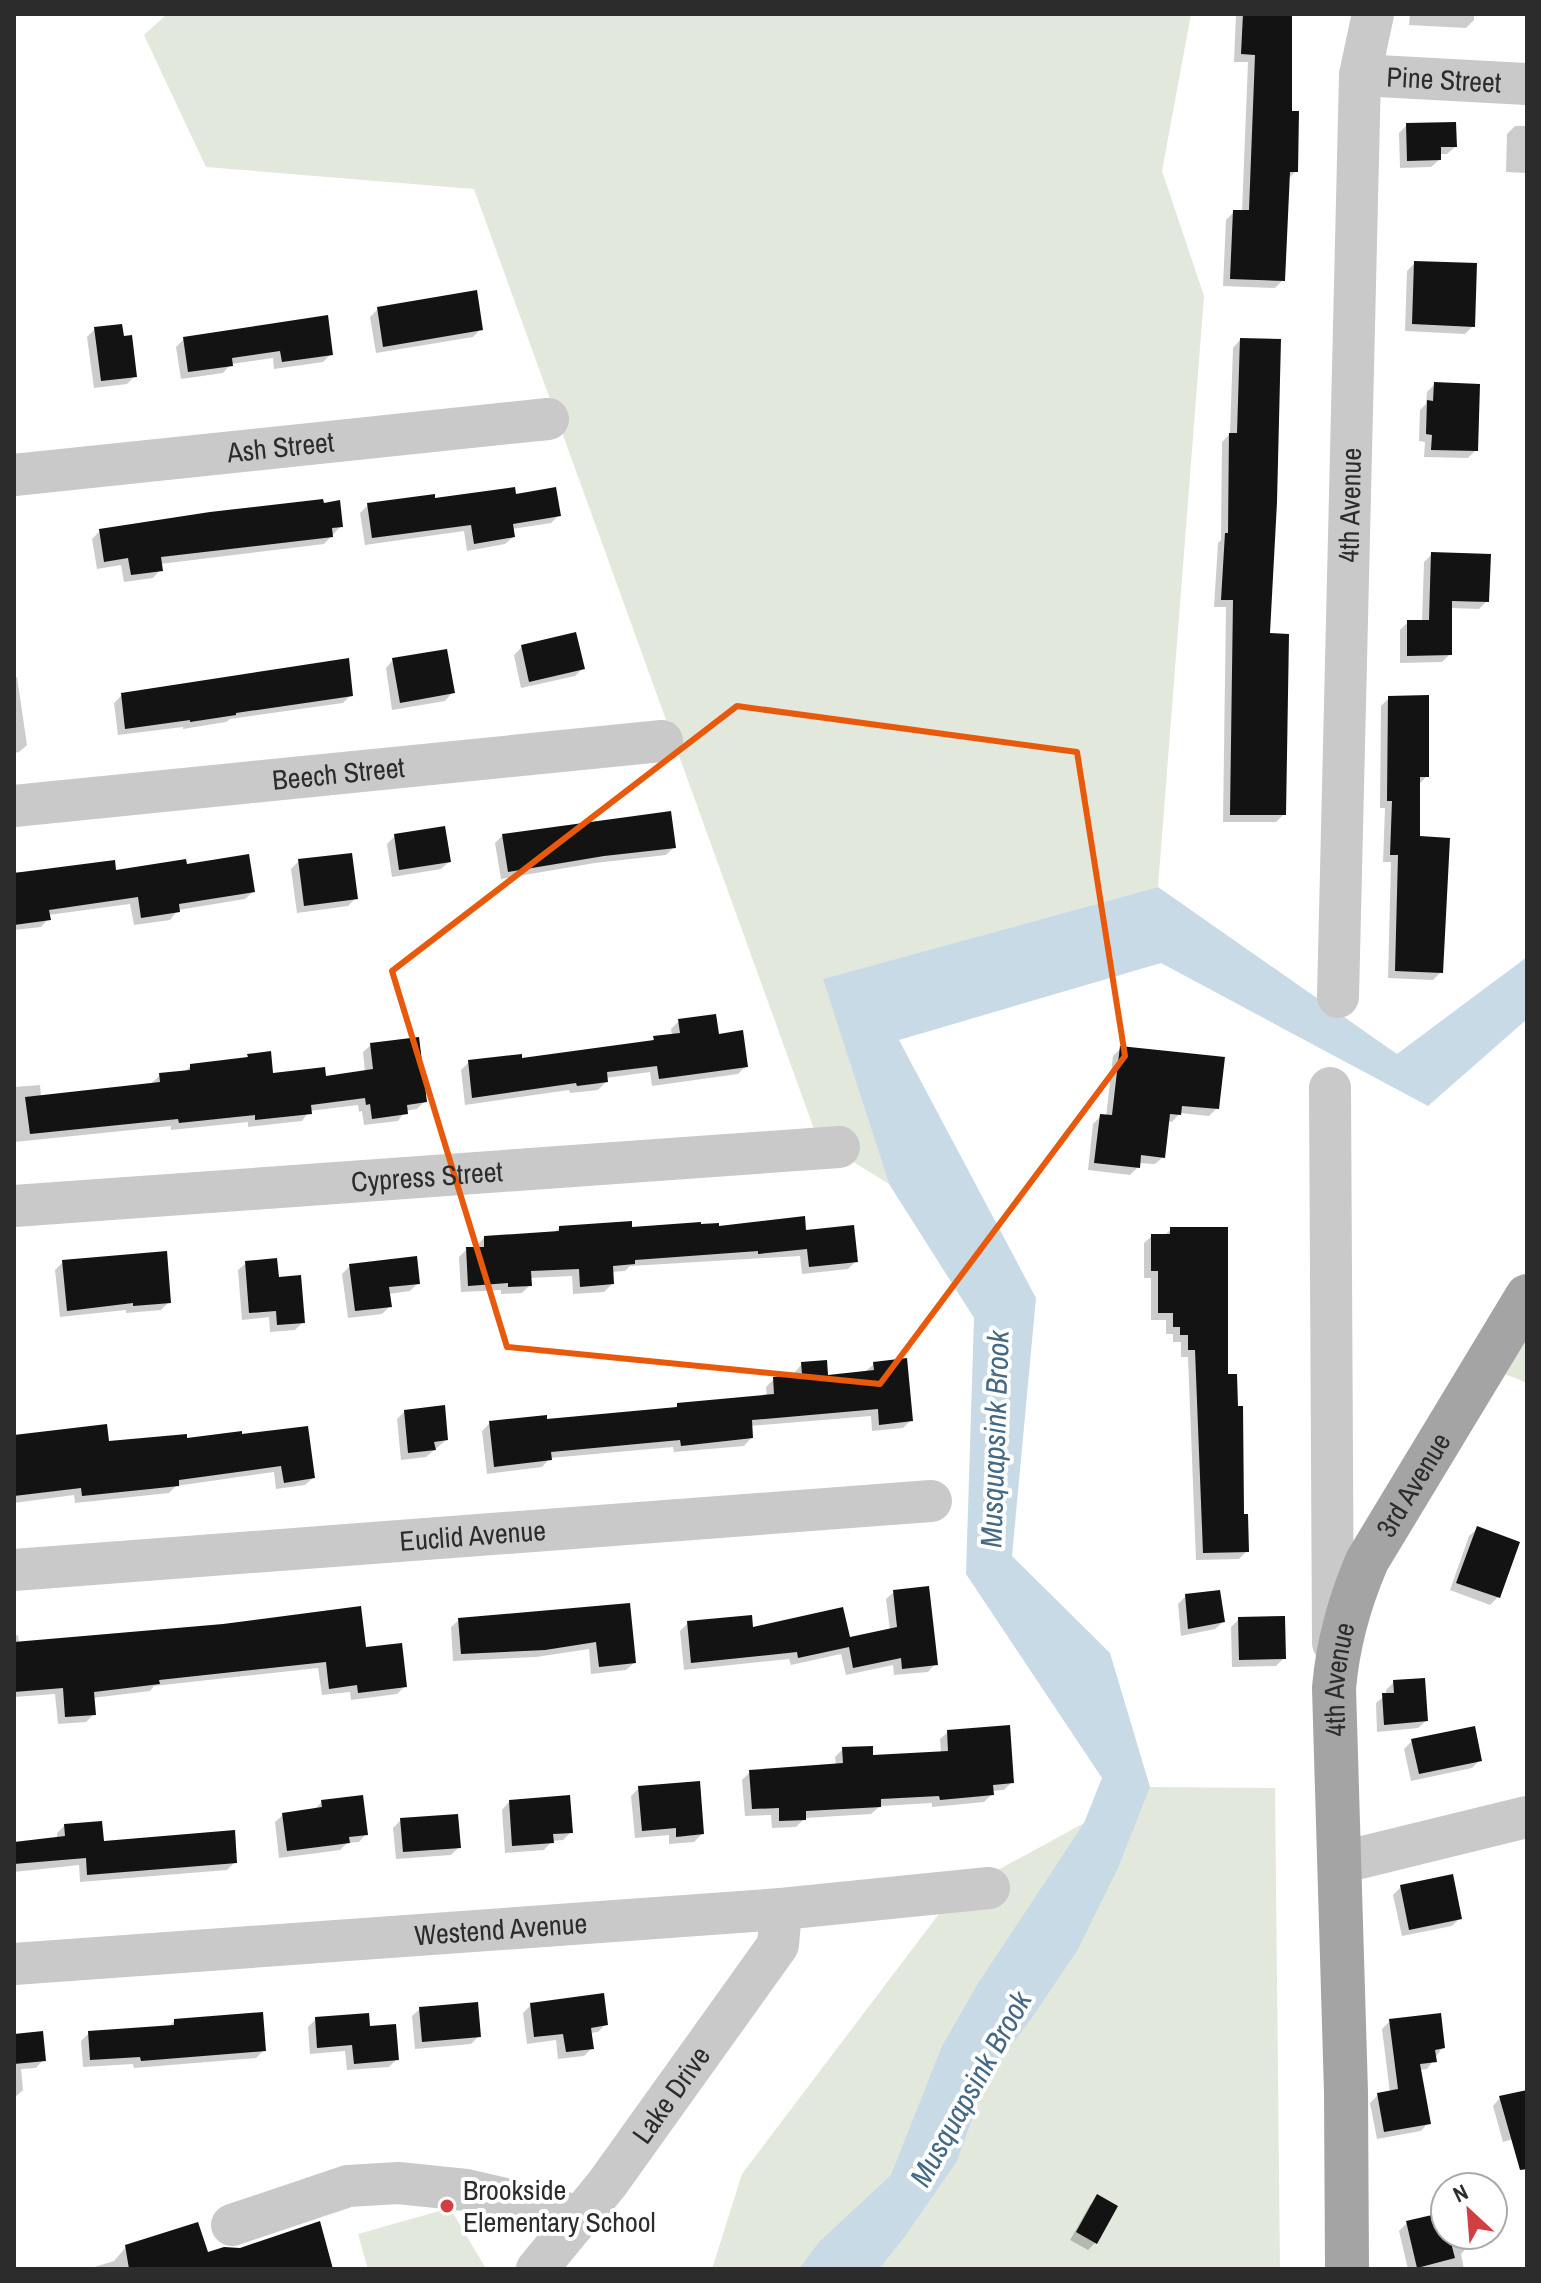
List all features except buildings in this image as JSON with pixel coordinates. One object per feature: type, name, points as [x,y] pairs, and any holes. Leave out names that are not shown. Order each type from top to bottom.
[{"type":"main road","name":"3rd Avenue","points":[[1334,1688],[1337,1652],[1349,1605],[1367,1561],[1527,1296]]},
{"type":"main road","name":"4th Avenue","points":[[1334,1688],[1346,2092],[1347,2269]]},
{"type":"street","name":"4th Avenue","points":[[1338,997],[1360,75],[1373,14]]},
{"type":"street","name":"Pine Street","points":[[1360,75],[1527,84]]},
{"type":"street","name":"Ash Street","points":[[14,475],[548,419]]},
{"type":"street","name":"Beech Street","points":[[14,806],[662,741]]},
{"type":"street","name":"4th Avenue","points":[[1330,1088],[1334,1688]]},
{"type":"street","name":"Cypress Street","points":[[14,1206],[839,1147]]},
{"type":"street","name":"Euclid Avenue","points":[[14,1570],[931,1501]]},
{"type":"street","points":[[1339,1863],[1527,1817]]},
{"type":"street","name":"Westend Avenue","points":[[14,1964],[781,1909],[989,1888]]},
{"type":"street","name":"Lake Drive","points":[[564,2251],[778,1945],[781,1909]]},
{"type":"street","points":[[232,2225],[348,2186],[398,2183],[466,2190],[564,2251]]},
{"type":"highlighted area","points":[[737,706],[1077,752],[1125,1056],[880,1384],[507,1347],[392,971]]},
{"type":"shaded area","points":[[167,14],[1191,14],[1162,171],[1204,296],[1158,887],[824,979],[889,1184],[818,1140],[474,189],[206,167],[144,35]]},
{"type":"shaded area","points":[[1527,1296],[1527,1383],[1485,1366]]},
{"type":"shaded area","points":[[1150,1787],[1275,1788],[1280,2269],[712,2269],[742,2174],[954,1894]]},
{"type":"shaded area","points":[[450,2208],[485,2267],[483,2269],[368,2269],[358,2234]]},
{"type":"water","name":"Musquapsink Brook","points":[[1158,887],[1397,1054],[1527,957],[1527,1019],[1428,1106],[1161,963],[899,1040],[1036,1298],[1012,1556],[1110,1653],[1150,1787],[1118,1868],[1077,1951],[986,2079],[957,2161],[906,2235],[879,2269],[799,2269],[819,2242],[891,2175],[942,2046],[977,1985],[1084,1823],[1102,1778],[966,1574],[974,1318],[889,1184],[823,979]]},
{"type":"place","name":"Brookside Elementary School","points":[[447,2206]]}]
